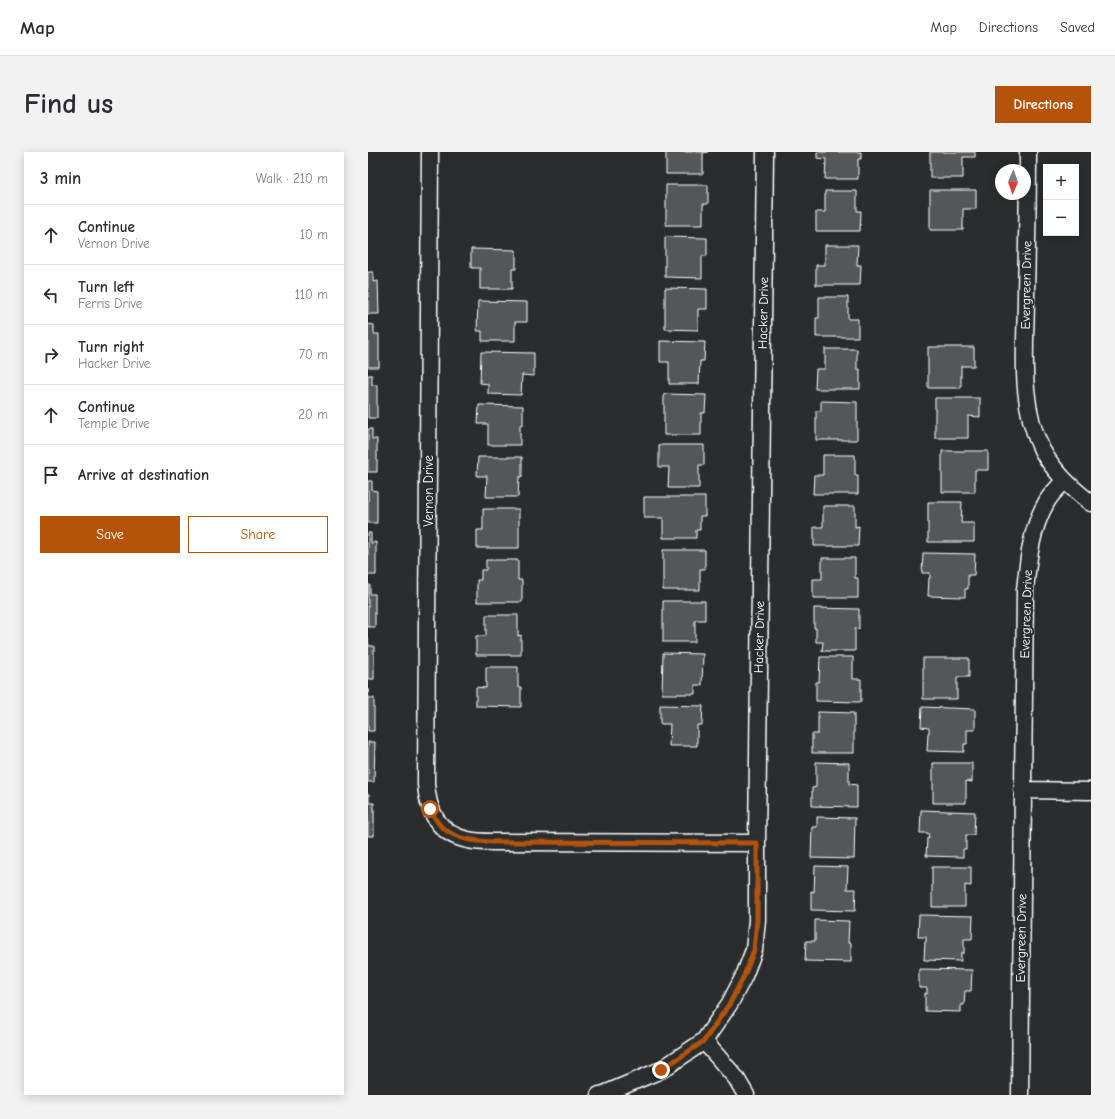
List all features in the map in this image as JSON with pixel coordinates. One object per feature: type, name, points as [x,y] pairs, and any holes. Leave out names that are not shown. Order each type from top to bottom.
[{"type":"street","name":"Vernon Drive","points":[[430,152],[426,784],[430,809],[441,827],[451,834],[467,840],[493,842],[757,843]]},
{"type":"street","name":"Hacker Drive","points":[[704,1041],[730,1003],[744,976],[754,950],[757,920],[765,152]]},
{"type":"street","name":"Evergreen Drive","points":[[1020,1095],[1025,590],[1028,559],[1032,541],[1046,502],[1064,481],[1042,450],[1031,418],[1025,386],[1028,152]]},
{"type":"street","points":[[1064,481],[1091,503]]},
{"type":"street","points":[[1022,790],[1091,791]]},
{"type":"street","points":[[599,1095],[661,1070],[704,1041],[736,1078],[746,1095]]},
{"type":"building","points":[[666,152],[708,152],[703,153],[703,174],[666,174]]},
{"type":"building","points":[[817,152],[861,152],[861,159],[858,159],[858,179],[825,179],[826,159],[817,158]]},
{"type":"building","points":[[930,152],[975,152],[975,157],[963,157],[963,178],[930,178]]},
{"type":"building","points":[[666,185],[708,185],[708,204],[703,204],[703,225],[666,225]]},
{"type":"building","points":[[930,190],[976,190],[976,209],[963,209],[963,230],[930,230]]},
{"type":"building","points":[[825,191],[857,191],[857,211],[861,211],[860,231],[816,231],[816,212],[825,212]]},
{"type":"building","points":[[665,237],[707,238],[707,256],[702,256],[702,278],[665,277]]},
{"type":"building","points":[[825,245],[858,245],[857,265],[861,265],[860,285],[816,285],[816,265],[825,265]]},
{"type":"building","points":[[471,249],[516,250],[516,269],[512,269],[512,289],[480,289],[480,268],[471,268]]},
{"type":"building","points":[[368,272],[373,272],[373,282],[378,281],[379,314],[368,314]]},
{"type":"building","points":[[665,288],[707,289],[707,309],[698,309],[698,330],[665,329]]},
{"type":"building","points":[[819,297],[848,297],[848,319],[858,319],[858,337],[816,337],[816,318],[819,318]]},
{"type":"building","points":[[478,301],[527,302],[527,322],[515,322],[515,341],[482,341],[482,331],[477,331]]},
{"type":"building","points":[[368,324],[374,325],[374,334],[379,334],[379,367],[368,367]]},
{"type":"building","points":[[660,341],[705,342],[704,361],[700,361],[699,384],[669,384],[669,362],[660,362]]},
{"type":"building","points":[[928,347],[974,347],[974,366],[961,366],[961,388],[928,388]]},
{"type":"building","points":[[825,349],[857,349],[857,369],[860,369],[860,389],[815,389],[816,369],[825,369]]},
{"type":"building","points":[[481,352],[534,353],[534,376],[522,375],[521,395],[488,394],[488,384],[480,383]]},
{"type":"building","points":[[368,375],[372,375],[372,385],[377,385],[377,418],[368,418]]},
{"type":"building","points":[[664,394],[706,395],[705,413],[701,413],[701,435],[664,435]]},
{"type":"building","points":[[935,398],[980,398],[980,417],[968,416],[968,438],[935,438]]},
{"type":"building","points":[[821,401],[857,402],[857,440],[816,440],[816,411],[821,411]]},
{"type":"building","points":[[479,405],[523,406],[523,425],[520,425],[520,445],[488,445],[488,424],[478,424]]},
{"type":"building","points":[[368,429],[372,429],[372,439],[377,439],[377,472],[368,472]]},
{"type":"building","points":[[659,445],[704,445],[704,465],[699,465],[699,488],[668,488],[669,467],[659,467]]},
{"type":"building","points":[[942,451],[988,451],[988,470],[975,470],[975,492],[942,492]]},
{"type":"building","points":[[823,455],[855,455],[855,475],[858,475],[858,494],[813,494],[814,475],[823,475]]},
{"type":"building","points":[[478,457],[522,457],[522,477],[519,477],[518,497],[486,497],[487,476],[477,476]]},
{"type":"building","points":[[368,481],[372,481],[372,490],[377,491],[377,523],[368,523]]},
{"type":"building","points":[[644,497],[705,497],[705,516],[700,516],[700,530],[696,530],[696,538],[663,538],[663,518],[644,518]]},
{"type":"building","points":[[928,502],[962,502],[961,523],[974,523],[974,542],[928,542]]},
{"type":"building","points":[[823,506],[855,506],[855,527],[859,526],[858,546],[814,546],[814,527],[823,527]]},
{"type":"building","points":[[483,509],[519,509],[519,548],[477,548],[477,530],[483,530]]},
{"type":"building","points":[[368,533],[371,533],[371,543],[376,542],[376,575],[368,575]]},
{"type":"building","points":[[663,550],[705,550],[705,569],[700,569],[700,590],[663,590]]},
{"type":"building","points":[[923,553],[975,554],[974,575],[968,575],[968,589],[965,589],[965,597],[928,596],[930,573],[922,573]]},
{"type":"building","points":[[822,558],[855,558],[855,578],[858,578],[858,598],[813,598],[813,579],[822,579]]},
{"type":"building","points":[[486,560],[518,560],[518,580],[522,580],[522,602],[477,602],[477,580],[481,580],[481,570],[486,570]]},
{"type":"building","points":[[368,585],[370,585],[370,594],[375,594],[375,627],[368,627]]},
{"type":"building","points":[[663,601],[705,601],[705,620],[695,620],[695,642],[663,642]]},
{"type":"building","points":[[814,608],[859,609],[859,629],[855,628],[855,651],[822,651],[823,642],[816,642]]},
{"type":"building","points":[[486,615],[518,615],[518,636],[521,635],[521,655],[476,655],[476,636],[486,636]]},
{"type":"building","points":[[368,637],[369,646],[374,646],[374,679],[368,679]]},
{"type":"building","points":[[663,653],[703,654],[702,685],[695,685],[695,694],[662,694]]},
{"type":"building","points":[[820,657],[853,657],[853,679],[861,679],[861,702],[816,701],[816,682],[819,682]]},
{"type":"building","points":[[923,658],[969,658],[969,677],[957,677],[957,699],[923,699]]},
{"type":"building","points":[[486,667],[518,667],[518,687],[521,687],[521,707],[476,706],[476,687],[486,688]]},
{"type":"building","points":[[368,689],[369,698],[374,698],[374,731],[368,731]]},
{"type":"building","points":[[660,705],[703,706],[702,725],[697,725],[697,746],[669,746],[670,724],[660,724]]},
{"type":"building","points":[[922,707],[975,709],[975,730],[967,730],[967,744],[964,744],[964,752],[927,751],[929,728],[921,727]]},
{"type":"building","points":[[818,712],[854,713],[854,753],[812,753],[812,734],[818,734]]},
{"type":"building","points":[[368,742],[375,742],[374,782],[368,782]]},
{"type":"building","points":[[816,762],[849,763],[849,784],[857,785],[857,807],[812,806],[812,788],[816,787]]},
{"type":"building","points":[[933,763],[972,763],[972,782],[966,781],[966,803],[933,803]]},
{"type":"building","points":[[368,794],[369,803],[374,803],[374,836],[368,836]]},
{"type":"building","points":[[921,810],[975,812],[974,835],[966,835],[966,849],[963,849],[963,857],[926,856],[927,838],[929,838],[928,833],[920,833]]},
{"type":"building","points":[[817,817],[855,818],[854,859],[811,858],[812,827],[817,827]]},
{"type":"building","points":[[815,866],[848,867],[847,889],[856,889],[855,911],[811,910],[811,891],[814,892]]},
{"type":"building","points":[[932,867],[971,867],[971,886],[965,885],[965,907],[932,907]]},
{"type":"building","points":[[919,915],[973,916],[972,939],[964,939],[964,953],[961,953],[961,961],[924,960],[926,937],[918,937]]},
{"type":"building","points":[[815,920],[849,921],[848,943],[851,943],[851,962],[805,961],[806,941],[815,941]]},
{"type":"building","points":[[919,969],[972,970],[971,991],[965,991],[964,1005],[961,1005],[961,1012],[925,1011],[925,993],[927,994],[927,988],[919,988]]},
{"type":"route","points":[[430,809],[441,827],[451,834],[467,840],[493,842],[757,843],[757,920],[754,950],[744,976],[730,1003],[704,1041],[661,1070]]}]
